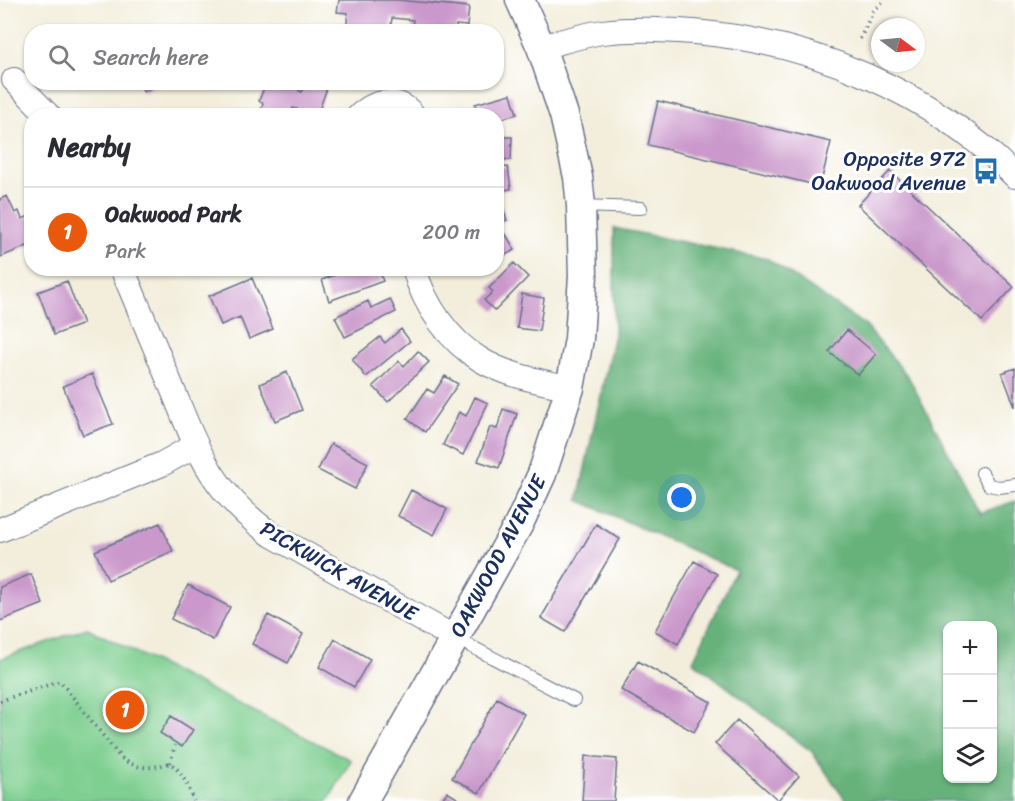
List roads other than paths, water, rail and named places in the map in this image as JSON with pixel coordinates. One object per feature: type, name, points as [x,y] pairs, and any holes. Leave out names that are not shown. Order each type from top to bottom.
[{"type":"street","name":"OAKWOOD AVENUE","points":[[363,801],[519,524],[542,474],[570,388],[579,339],[583,275],[578,177],[564,115],[541,47],[520,0]]},
{"type":"street","points":[[541,47],[602,32],[657,29],[732,35],[789,47],[888,85],[956,125],[1015,176]]},
{"type":"street","points":[[14,80],[41,108]]},
{"type":"street","points":[[367,108],[379,103],[390,102],[404,108]]},
{"type":"street","name":"PICKWICK AVENUE","points":[[125,276],[196,446],[215,480],[234,504],[254,523],[272,535],[455,638]]},
{"type":"street","points":[[417,276],[431,311],[455,339],[481,360],[517,375],[570,388]]},
{"type":"street","points":[[0,530],[162,464],[196,446]]},
{"type":"lane","points":[[581,206],[641,208]]},
{"type":"lane","points":[[982,473],[989,485],[999,488],[1015,485]]},
{"type":"lane","points":[[455,638],[574,700]]},
{"type":"place","name":"Opposite 972 Oakwood Avenue","points":[[986,171]]},
{"type":"place","name":"Oakwood Park","points":[[125,710]]}]
